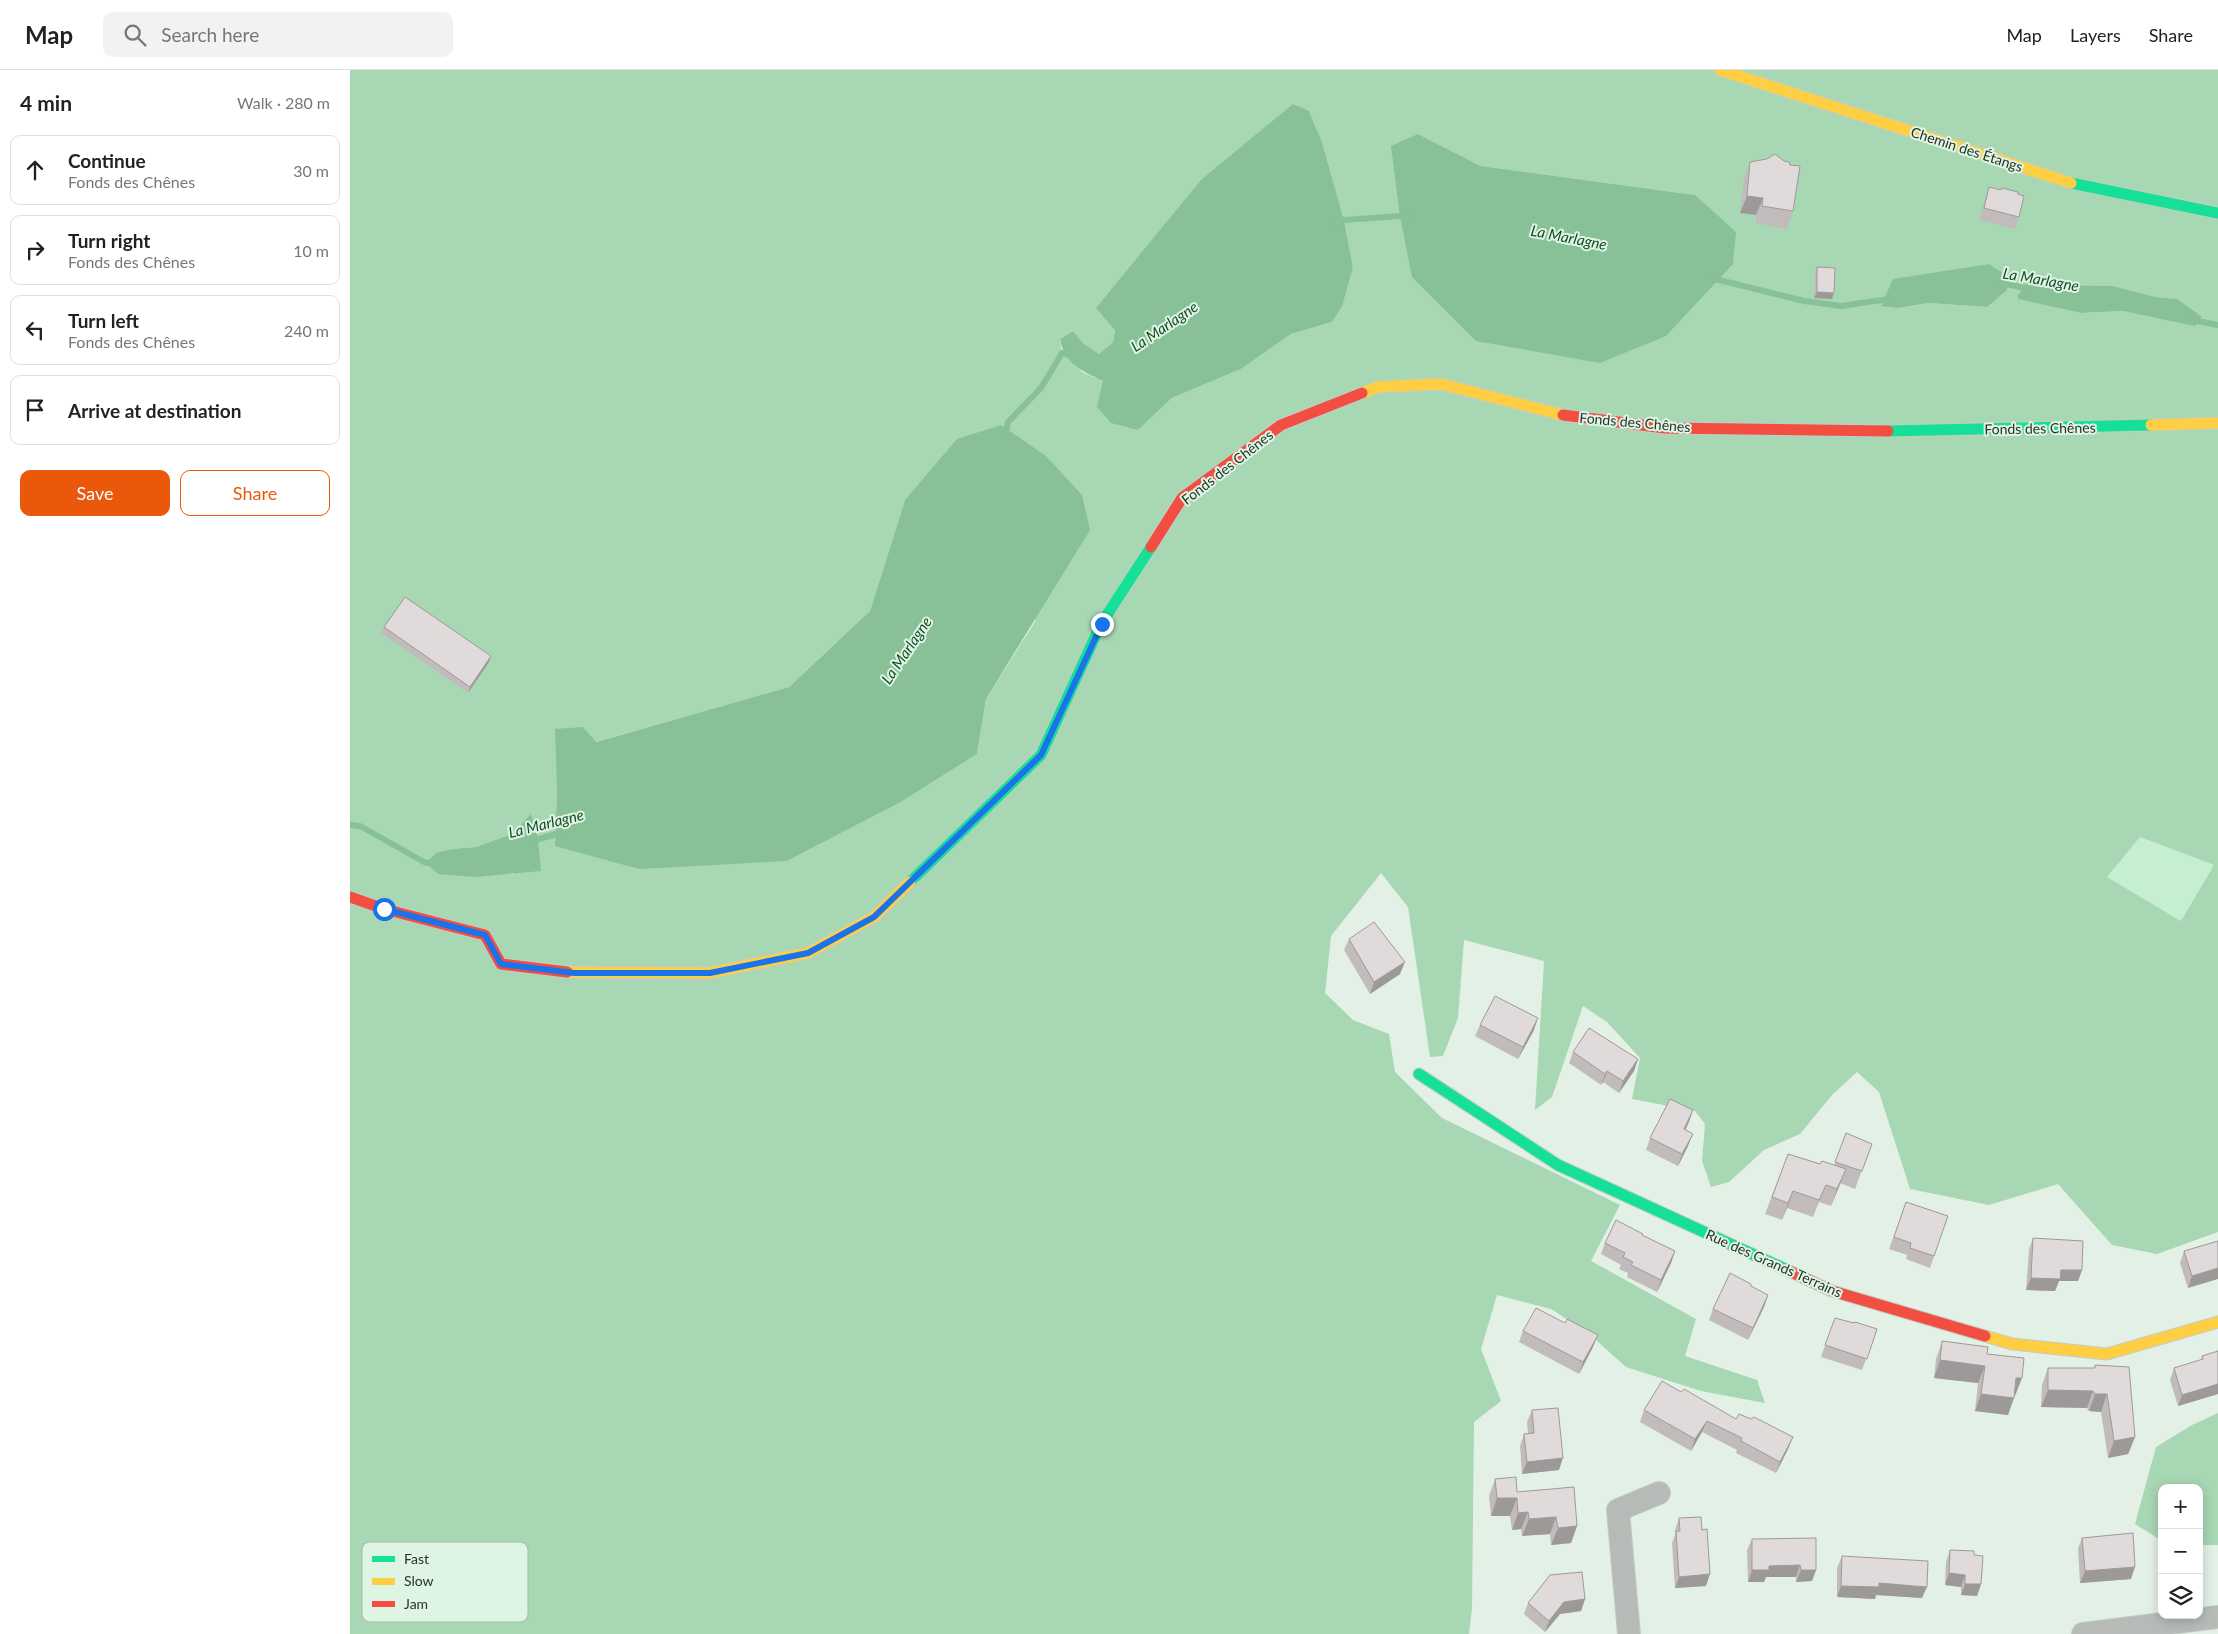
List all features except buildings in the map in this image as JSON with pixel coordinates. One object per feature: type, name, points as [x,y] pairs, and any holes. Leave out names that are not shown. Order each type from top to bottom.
[{"type":"street","name":"Chemin des Étangs","points":[[1720,70],[2072,183],[2218,212]]},
{"type":"street","name":"Fonds des Chênes","points":[[350,897],[384,909],[485,935],[501,964],[574,973],[710,973],[808,953],[874,917],[1041,755],[1102,624],[1182,498],[1281,425],[1378,387],[1441,384],[1557,414],[1665,428],[1878,431],[2218,423]]},
{"type":"street","name":"Rue des Grands Terrains","points":[[1419,1074],[1558,1165],[1832,1291],[2012,1344],[2108,1354],[2218,1322]]},
{"type":"street","points":[[1628,1634],[1618,1510],[1659,1493]]},
{"type":"street","points":[[2083,1634],[2218,1617]]},
{"type":"shaded area","points":[[350,70],[2218,70],[2218,1232],[2157,1254],[2112,1245],[2058,1184],[1989,1205],[1910,1189],[1879,1092],[1857,1072],[1832,1095],[1800,1134],[1764,1150],[1729,1182],[1711,1187],[1702,1161],[1705,1124],[1695,1111],[1632,1099],[1640,1058],[1607,1022],[1583,1006],[1552,1097],[1535,1110],[1544,961],[1464,940],[1458,1018],[1443,1056],[1430,1057],[1408,907],[1381,873],[1331,936],[1325,993],[1353,1020],[1389,1034],[1395,1072],[1442,1118],[1620,1205],[1591,1261],[1696,1319],[1685,1356],[1757,1380],[1765,1403],[1701,1391],[1626,1367],[1587,1332],[1551,1309],[1497,1295],[1481,1349],[1501,1401],[1474,1422],[1472,1608],[1469,1634],[350,1634]],"holes":[[[1309,111],[1322,142],[1344,220],[1353,267],[1332,322],[1291,334],[1241,369],[1172,398],[1138,430],[1103,381],[1082,372],[1062,353],[1060,339],[1073,331],[1083,343],[1099,354],[1113,342],[1115,330]],[[1418,134],[1481,166],[1695,195],[1476,341]],[[1989,264],[1987,307],[1928,303],[1899,308],[1970,269]],[[2074,285],[2113,286],[2156,297],[2177,299],[2154,317],[2123,311],[2081,313],[2052,306]],[[905,500],[1036,620],[986,699],[977,754],[901,802],[787,861],[555,846],[557,788],[583,727],[595,742],[789,687],[870,611]],[[403,603],[488,662],[468,693]],[[531,815],[513,875],[452,849],[476,847],[514,833]],[[2140,837],[2214,865],[2181,921],[2107,877]]]},
{"type":"shaded area","points":[[2140,837],[2214,865],[2181,921],[2107,877]]},
{"type":"shaded area","points":[[2218,1413],[2218,1545],[2203,1545],[2203,1484],[2158,1484],[2158,1538],[2135,1524],[2156,1447],[2192,1425]]},
{"type":"water","points":[[1293,104],[1309,111],[1322,142],[1344,220],[1353,267],[1342,306],[1332,322],[1291,334],[1241,369],[1172,398],[1138,430],[1111,423],[1097,407],[1103,381],[1075,366],[1065,355],[1060,339],[1073,331],[1083,343],[1099,354],[1113,342],[1115,330],[1096,308],[1201,180]]},
{"type":"water","points":[[1418,134],[1481,166],[1695,195],[1736,232],[1733,264],[1666,336],[1600,363],[1476,341],[1412,277],[1400,216],[1391,146]]},
{"type":"water","points":[[1989,264],[2009,277],[2007,290],[1987,307],[1928,303],[1899,308],[1881,306],[1893,279]]},
{"type":"water","points":[[2030,279],[2074,285],[2113,286],[2156,297],[2177,299],[2202,317],[2195,326],[2123,311],[2081,313],[2018,299],[2018,295]]},
{"type":"water","points":[[1001,425],[1046,456],[1082,495],[1090,530],[986,699],[977,754],[901,802],[787,861],[639,869],[555,846],[557,788],[555,729],[583,727],[596,742],[789,687],[870,611],[905,500],[957,439]]},
{"type":"water","points":[[531,814],[538,839],[541,871],[476,877],[438,874],[426,863],[436,853],[452,849],[476,847],[514,833]]},
{"type":"waterway","name":"La Marlagne","points":[[1338,224],[1344,220],[1400,216],[1407,218]]},
{"type":"waterway","name":"La Marlagne","points":[[1711,278],[1804,301],[1841,306],[1889,299]]},
{"type":"waterway","name":"La Marlagne","points":[[2001,283],[2030,289]]},
{"type":"waterway","name":"La Marlagne","points":[[2192,320],[2218,325]]},
{"type":"waterway","name":"La Marlagne","points":[[1005,436],[1008,422],[1041,388],[1062,353],[1069,355]]},
{"type":"waterway","name":"La Marlagne","points":[[350,825],[360,826],[426,863],[434,862]]},
{"type":"waterway","name":"La Marlagne","points":[[532,841],[563,832]]},
{"type":"traffic: fast","points":[[2071,183],[2218,213]]},
{"type":"traffic: fast","points":[[1888,431],[2151,425]]},
{"type":"traffic: fast","points":[[910,882],[1041,755],[1101,624],[1151,547]]},
{"type":"traffic: fast","points":[[1419,1074],[1558,1165],[1787,1270]]},
{"type":"traffic: slow","points":[[1720,70],[2071,183]]},
{"type":"traffic: slow","points":[[1362,393],[1378,387],[1441,384],[1563,415]]},
{"type":"traffic: slow","points":[[2151,425],[2218,423]]},
{"type":"traffic: slow","points":[[567,972],[710,973],[808,953],[874,917],[910,882]]},
{"type":"traffic: slow","points":[[1985,1336],[2012,1344],[2107,1354],[2218,1322]]},
{"type":"traffic: jam","points":[[1151,547],[1182,498],[1281,425],[1362,393]]},
{"type":"traffic: jam","points":[[1563,415],[1665,428],[1888,431]]},
{"type":"traffic: jam","points":[[350,897],[384,909],[485,935],[501,964],[567,972]]},
{"type":"traffic: jam","points":[[1787,1270],[1832,1291],[1985,1336]]},
{"type":"route","points":[[384,909],[485,935],[501,964],[574,973],[710,973],[808,953],[874,917],[1041,755],[1102,624]]}]
